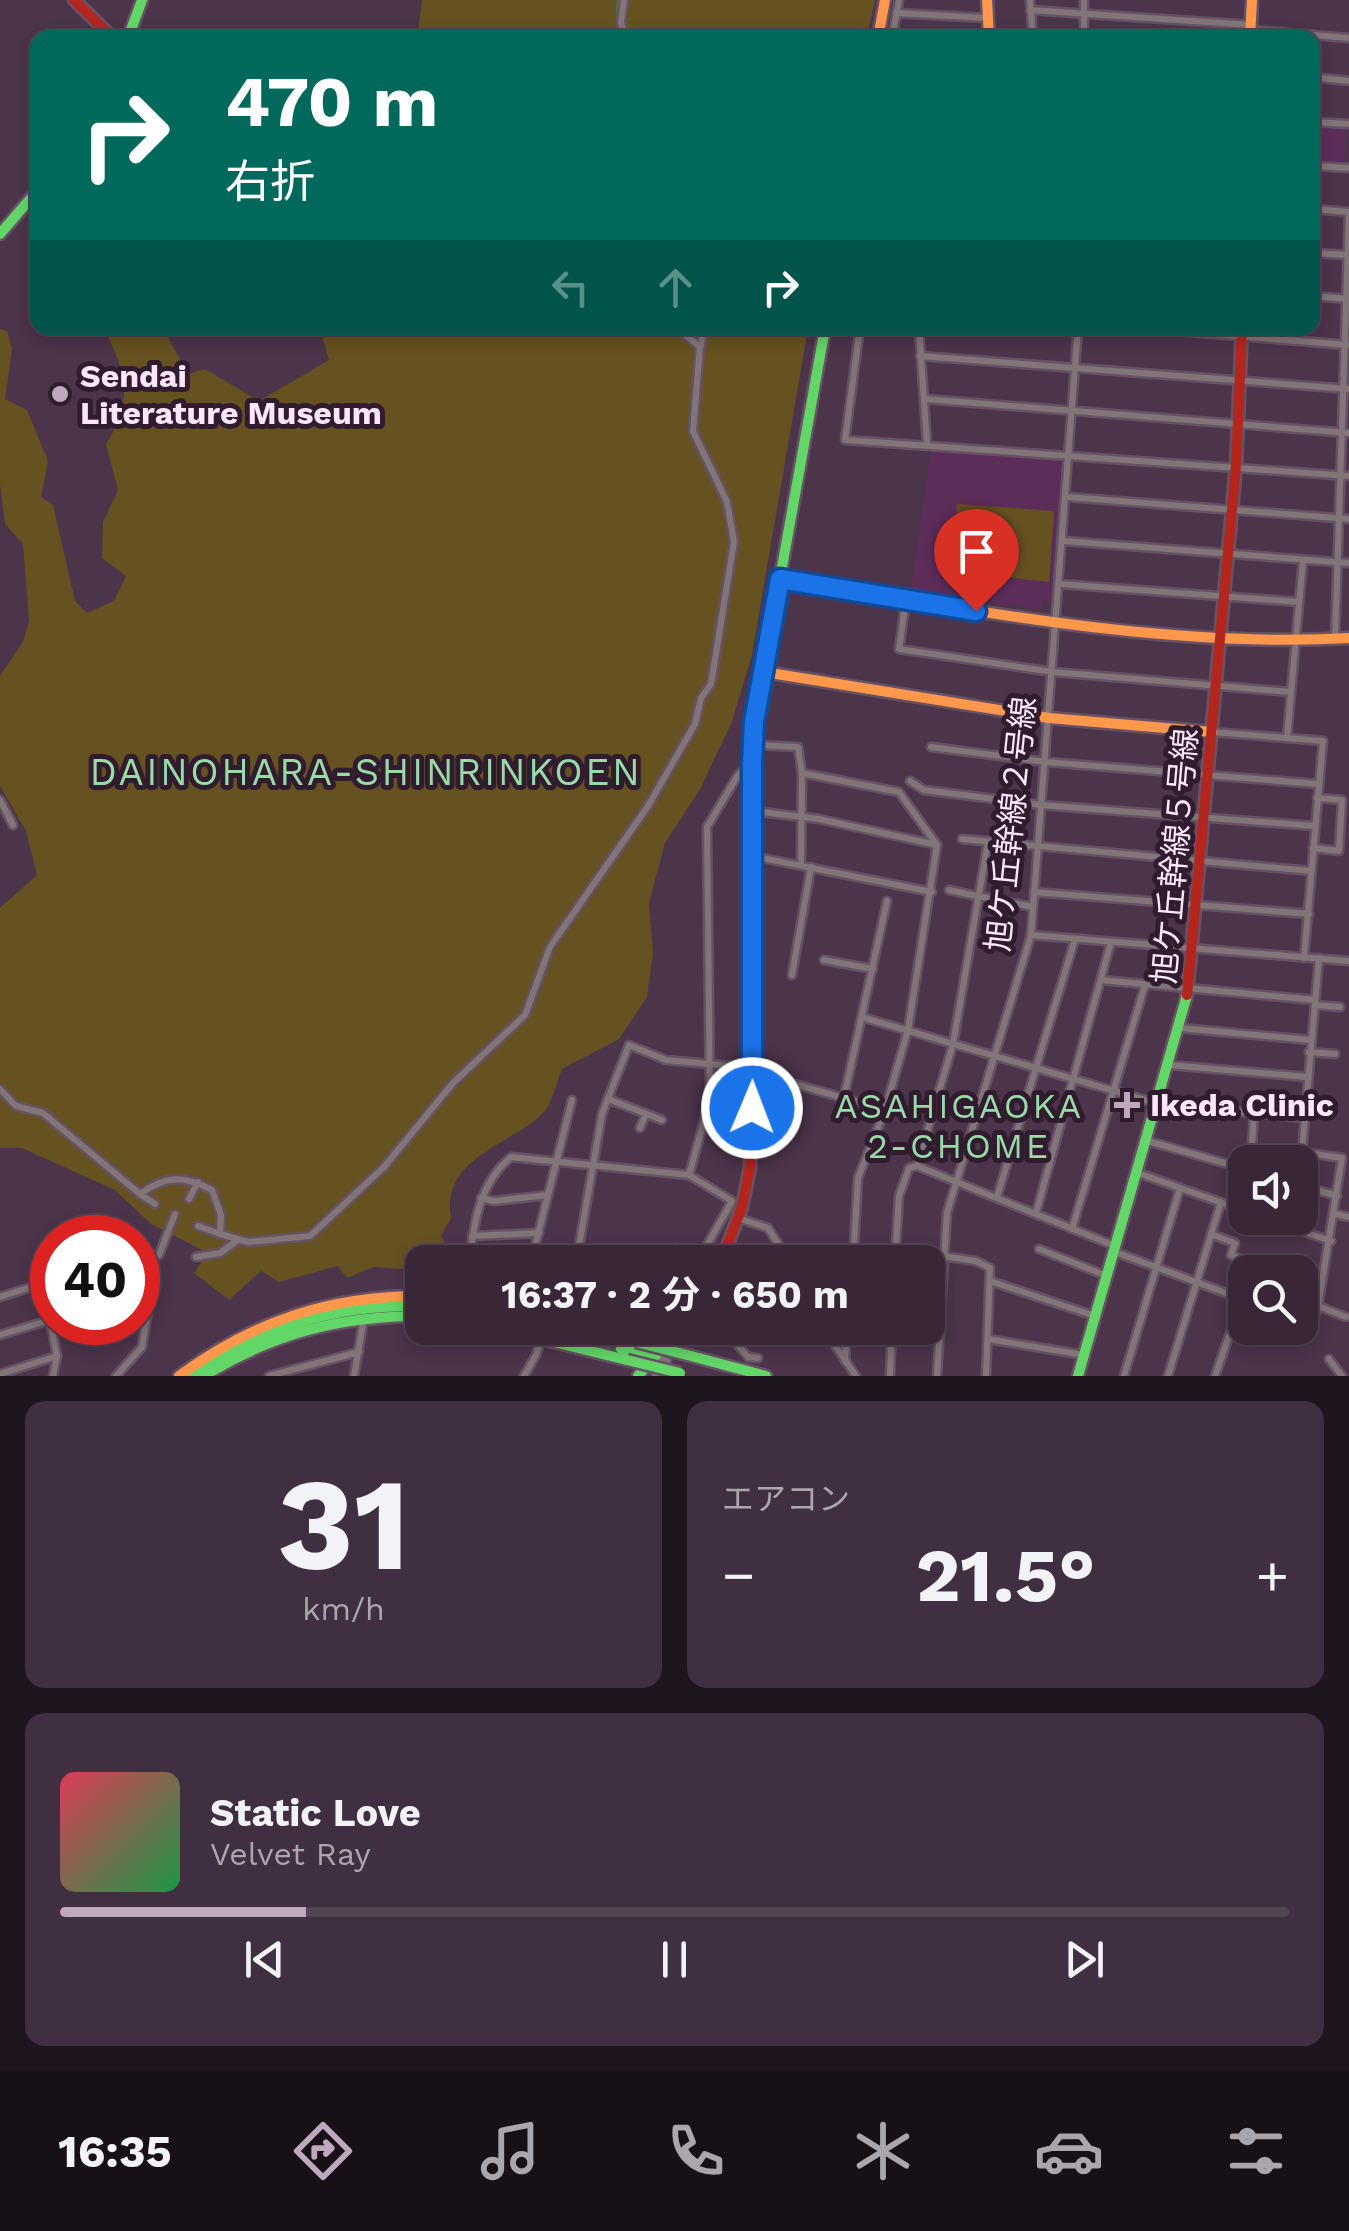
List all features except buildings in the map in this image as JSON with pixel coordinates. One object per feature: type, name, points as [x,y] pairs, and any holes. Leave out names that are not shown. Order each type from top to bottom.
[{"type":"street","points":[[74,0],[105,30]]},
{"type":"street","points":[[131,30],[142,0]]},
{"type":"street","points":[[624,0],[624,30]]},
{"type":"street","points":[[879,30],[885,0]]},
{"type":"street","points":[[893,30],[898,0]]},
{"type":"street","points":[[987,0],[989,30]]},
{"type":"street","points":[[1030,0],[1032,30]]},
{"type":"street","points":[[1084,0],[1084,30]]},
{"type":"street","points":[[1251,30],[1252,0]]},
{"type":"street","points":[[1030,10],[1241,30]]},
{"type":"street","points":[[896,13],[988,18]]},
{"type":"street","points":[[1320,36],[1349,38]]},
{"type":"street","points":[[1320,78],[1349,80]]},
{"type":"street","points":[[1320,122],[1349,124]]},
{"type":"street","points":[[1320,166],[1349,168]]},
{"type":"street","points":[[0,234],[30,199]]},
{"type":"street","points":[[1320,211],[1349,214],[1346,432],[1339,475],[1345,563],[1335,639]]},
{"type":"street","points":[[1320,253],[1348,255]]},
{"type":"street","points":[[1320,297],[1348,299]]},
{"type":"street","points":[[685,335],[700,347]]},
{"type":"street","points":[[198,1226],[239,1239],[310,1236],[384,1167],[453,1083],[525,1015],[550,948],[648,806],[695,724],[701,698],[711,684],[735,542],[728,502],[693,431],[702,335]]},
{"type":"street","points":[[726,1245],[738,1218],[750,1166],[753,745],[824,335]]},
{"type":"street","points":[[859,335],[845,440],[1349,476]]},
{"type":"street","points":[[919,335],[927,444]]},
{"type":"street","name":"旭ケ丘幹線２号線","points":[[943,1245],[947,1213],[1031,935],[1072,456],[1078,335]]},
{"type":"street","name":"旭ケ丘幹線５号線","points":[[1078,1376],[1189,989],[1236,466],[1242,335]]},
{"type":"street","points":[[1266,335],[1348,345]]},
{"type":"street","points":[[920,356],[1347,389]]},
{"type":"street","points":[[924,399],[1346,432]]},
{"type":"street","points":[[1068,497],[1349,520]]},
{"type":"street","points":[[1064,541],[1345,563]]},
{"type":"street","points":[[1287,738],[1303,560]]},
{"type":"street","points":[[780,579],[1056,623],[1297,641],[1349,638]]},
{"type":"street","points":[[1060,584],[1299,602]]},
{"type":"street","points":[[906,600],[899,649],[1053,672],[1291,692]]},
{"type":"street","points":[[764,672],[1049,718],[1323,741],[1304,958]]},
{"type":"street","points":[[753,745],[798,747],[802,773],[802,865]]},
{"type":"street","points":[[930,747],[1046,762],[1318,784]]},
{"type":"street","points":[[689,1176],[710,1100],[708,827],[738,775],[752,763]]},
{"type":"street","points":[[802,773],[899,792],[938,845],[908,1030],[885,1110],[858,1178],[854,1245]]},
{"type":"street","points":[[910,781],[924,790],[1042,806],[1315,826]]},
{"type":"street","points":[[1313,848],[1340,851],[1342,800],[1317,798]]},
{"type":"street","points":[[0,800],[14,825]]},
{"type":"street","points":[[751,811],[802,817],[938,845]]},
{"type":"street","points":[[962,839],[1311,871]]},
{"type":"street","points":[[917,1166],[953,1044],[988,842]]},
{"type":"street","points":[[752,856],[932,892]]},
{"type":"street","points":[[792,975],[811,867]]},
{"type":"street","points":[[949,890],[1032,907]]},
{"type":"street","points":[[1034,892],[1308,914]]},
{"type":"street","points":[[844,1097],[887,901]]},
{"type":"street","points":[[1031,935],[1348,961]]},
{"type":"street","points":[[997,1198],[1075,939]]},
{"type":"street","points":[[1036,1213],[1111,942]]},
{"type":"street","points":[[1318,958],[1302,1152],[1342,1158],[1318,1306],[1346,1318]]},
{"type":"street","points":[[824,960],[873,969]]},
{"type":"street","points":[[1101,980],[1340,1007]]},
{"type":"street","points":[[1072,1229],[1145,985]]},
{"type":"street","points":[[864,1018],[1159,1104],[1304,1118]]},
{"type":"street","points":[[1180,1028],[1310,1040]]},
{"type":"street","points":[[579,1245],[608,1100],[630,1045],[666,1060],[753,1070],[885,1110]]},
{"type":"street","points":[[1310,1052],[1334,1054]]},
{"type":"street","points":[[1169,1064],[1307,1077]]},
{"type":"street","points":[[0,1089],[16,1106],[43,1113],[155,1204]]},
{"type":"street","points":[[536,1245],[572,1100]]},
{"type":"street","points":[[608,1100],[662,1120]]},
{"type":"street","points":[[1252,1145],[1254,1113]]},
{"type":"street","points":[[640,1128],[646,1114]]},
{"type":"street","points":[[1148,1141],[1228,1164]]},
{"type":"street","points":[[471,1245],[480,1198],[499,1167],[511,1158],[689,1176],[732,1201],[708,1245]]},
{"type":"street","points":[[896,1245],[899,1196],[909,1168],[917,1166],[1228,1293]]},
{"type":"street","points":[[1138,1174],[1228,1205]]},
{"type":"street","points":[[140,1194],[171,1178],[198,1182],[212,1190],[218,1202],[220,1234]]},
{"type":"street","points":[[189,1199],[198,1182]]},
{"type":"street","points":[[1124,1376],[1180,1188]]},
{"type":"street","points":[[1318,1190],[1337,1196]]},
{"type":"street","points":[[480,1198],[494,1201],[548,1196]]},
{"type":"street","points":[[1168,1376],[1220,1202]]},
{"type":"street","points":[[160,1256],[176,1214]]},
{"type":"street","points":[[1335,1214],[1349,1217]]},
{"type":"street","points":[[738,1218],[768,1228],[780,1245]]},
{"type":"street","points":[[472,1236],[539,1233]]},
{"type":"street","points":[[1211,1234],[1234,1243],[1231,1255]]},
{"type":"street","points":[[1311,1235],[1331,1242]]},
{"type":"street","points":[[196,1258],[220,1254],[239,1239]]},
{"type":"street","points":[[1039,1249],[1107,1276]]},
{"type":"street","points":[[945,1257],[985,1264],[991,1271],[986,1376]]},
{"type":"street","points":[[990,1281],[1095,1316]]},
{"type":"street","points":[[0,1297],[30,1287]]},
{"type":"street","points":[[180,1376],[229,1340],[285,1314],[363,1296],[405,1296]]},
{"type":"street","points":[[190,1376],[247,1342],[332,1310],[405,1307]]},
{"type":"street","points":[[202,1376],[255,1345],[288,1332],[364,1317],[405,1316]]},
{"type":"street","points":[[354,1376],[364,1317]]},
{"type":"street","points":[[0,1335],[30,1326]]},
{"type":"street","points":[[988,1339],[1084,1354]]},
{"type":"street","points":[[1215,1376],[1228,1340]]},
{"type":"street","points":[[202,1376],[247,1342]]},
{"type":"street","points":[[53,1376],[58,1356],[56,1345]]},
{"type":"street","points":[[116,1376],[142,1345]]},
{"type":"street","points":[[524,1376],[539,1345]]},
{"type":"street","points":[[566,1345],[668,1361],[655,1376]]},
{"type":"street","points":[[598,1353],[600,1345]]},
{"type":"street","points":[[648,1345],[766,1376]]},
{"type":"street","points":[[638,1376],[664,1345]]},
{"type":"street","points":[[738,1345],[748,1357],[758,1358]]},
{"type":"street","points":[[834,1345],[856,1376]]},
{"type":"street","points":[[846,1364],[847,1345]]},
{"type":"street","points":[[890,1376],[891,1345]]},
{"type":"street","name":"旭ケ丘幹線２号線","points":[[938,1376],[939,1345]]},
{"type":"street","points":[[269,1376],[359,1352]]},
{"type":"street","points":[[624,1354],[686,1374]]},
{"type":"street","points":[[0,1374],[58,1356]]},
{"type":"street","points":[[1330,1359],[1342,1376]]},
{"type":"shaded area","points":[[422,0],[875,0],[869,30],[418,30]]},
{"type":"shaded area","points":[[1320,124],[1346,126],[1345,162],[1320,161]]},
{"type":"shaded area","points":[[0,329],[7,331],[12,349],[5,399],[27,410],[48,461],[41,497],[53,505],[75,601],[87,613],[114,601],[126,576],[102,558],[103,522],[118,490],[106,444],[121,413],[121,371],[106,335],[167,335],[188,374],[205,369],[259,401],[329,360],[322,335],[807,335],[752,655],[731,724],[700,789],[665,843],[649,903],[653,954],[647,997],[619,1039],[562,1069],[544,1112],[468,1166],[451,1197],[451,1218],[441,1236],[446,1245],[405,1245],[405,1269],[373,1267],[347,1278],[338,1266],[279,1282],[261,1271],[229,1300],[194,1273],[208,1253],[160,1229],[160,1215],[141,1215],[115,1190],[22,1148],[0,1148],[0,908],[37,875],[26,831],[0,786],[0,676],[23,642],[29,621],[23,544],[5,524],[0,483]]},
{"type":"shaded area","points":[[931,448],[1065,459],[1052,603],[1043,601],[1040,610],[911,589]]},
{"type":"shaded area","points":[[957,504],[1054,511],[1049,582],[953,571]]},
{"type":"waterway","points":[[617,16],[618,0]]},
{"type":"waterway","points":[[617,23],[619,30]]},
{"type":"tunnel","points":[[605,1345],[621,1349]]},
{"type":"traffic: fast","points":[[131,30],[142,0]]},
{"type":"traffic: fast","points":[[0,234],[30,199]]},
{"type":"traffic: fast","points":[[753,816],[754,723],[824,335]]},
{"type":"traffic: fast","points":[[1078,1376],[1187,995]]},
{"type":"traffic: fast","points":[[190,1376],[244,1344],[300,1322],[359,1309],[405,1306]]},
{"type":"traffic: fast","points":[[204,1376],[256,1348],[308,1330],[363,1319],[405,1317]]},
{"type":"traffic: fast","points":[[566,1345],[627,1360]]},
{"type":"traffic: fast","points":[[648,1345],[691,1356]]},
{"type":"traffic: fast","points":[[638,1376],[664,1345]]},
{"type":"traffic: fast","points":[[621,1349],[653,1357]]},
{"type":"traffic: fast","points":[[691,1356],[766,1376]]},
{"type":"traffic: fast","points":[[627,1360],[680,1373]]},
{"type":"traffic: slow","points":[[879,30],[885,0]]},
{"type":"traffic: slow","points":[[987,0],[989,30]]},
{"type":"traffic: slow","points":[[1250,30],[1252,0]]},
{"type":"traffic: slow","points":[[780,579],[1136,632],[1208,638],[1349,638]]},
{"type":"traffic: slow","points":[[764,672],[1049,718],[1212,732]]},
{"type":"traffic: slow","points":[[179,1376],[236,1340],[294,1315],[355,1301],[405,1296]]},
{"type":"traffic: jam","points":[[74,0],[105,30]]},
{"type":"traffic: jam","points":[[1187,995],[1236,466],[1242,335]]},
{"type":"traffic: jam","points":[[727,1245],[742,1207],[750,1167],[753,816]]},
{"type":"place","name":"Sendai Literature Museum","points":[[60,394]]},
{"type":"place","name":"Ikeda Clinic","points":[[1127,1105]]},
{"type":"district","name":"DAINOHARA-SHINRINKOEN","points":[[366,772]]},
{"type":"district","name":"ASAHIGAOKA 2-CHOME","points":[[959,1126]]},
{"type":"route","points":[[752,1108],[754,722],[780,579],[976,611]]}]
